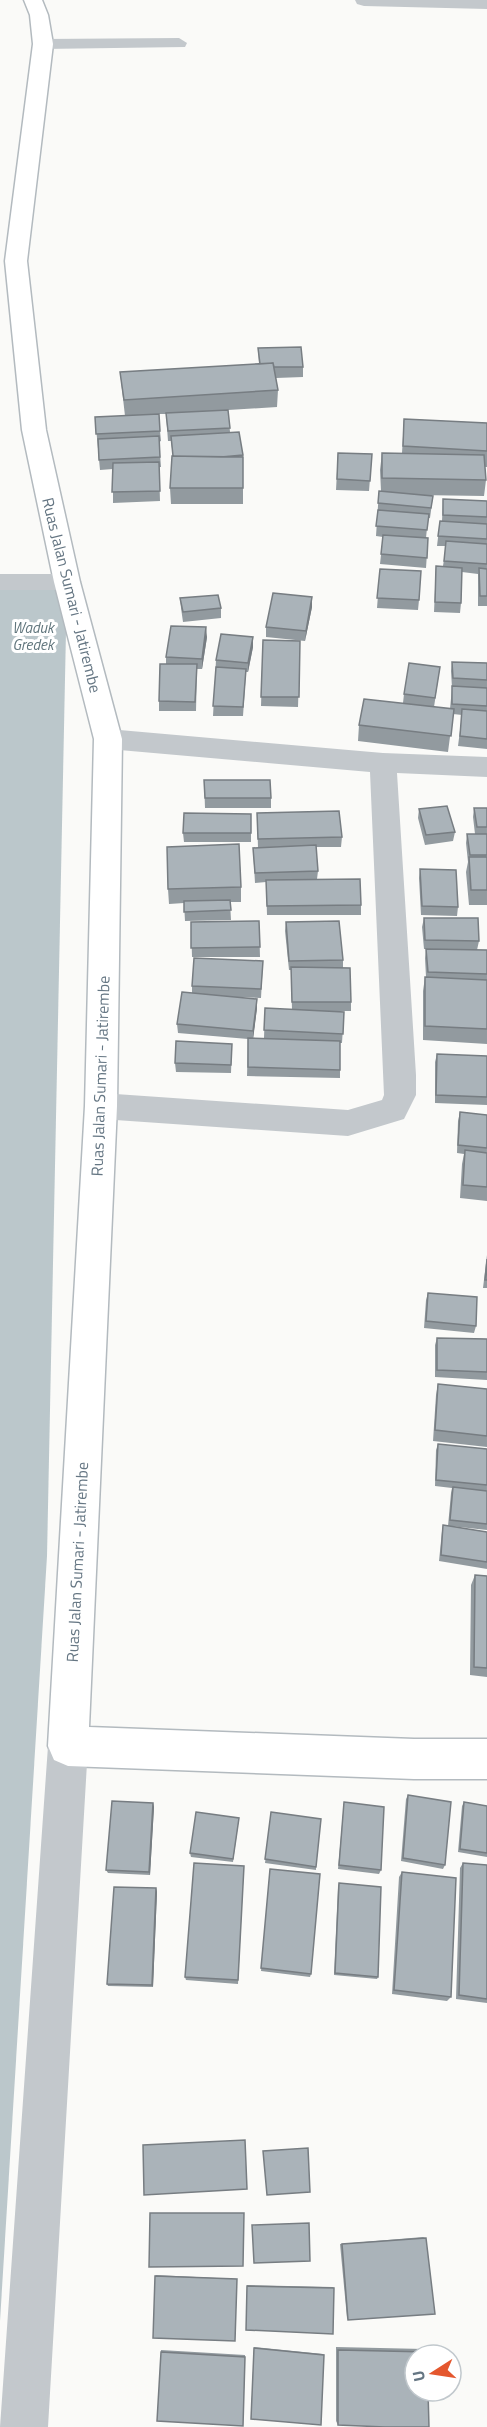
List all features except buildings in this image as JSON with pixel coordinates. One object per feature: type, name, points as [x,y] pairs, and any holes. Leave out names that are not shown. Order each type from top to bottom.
[{"type":"main road","name":"Ruas Jalan Sumari - Jatirembe","points":[[33,0],[39,15],[43,44],[16,261],[34,430],[67,582],[108,739],[101,1106],[68,1746]]},
{"type":"main road","points":[[68,1746],[414,1759],[487,1759]]},
{"type":"street","points":[[364,0],[487,3]]},
{"type":"street","points":[[0,582],[67,582]]},
{"type":"street","points":[[108,739],[383,763],[487,766]]},
{"type":"street","points":[[101,1106],[348,1123],[393,1110],[400,1095],[400,1075],[383,763]]},
{"type":"street","points":[[24,2427],[68,1746]]},
{"type":"lane","points":[[43,44],[178,43]]},
{"type":"water","name":"Waduk Gredek","points":[[0,580],[67,582],[47,1556],[0,2321]]}]
